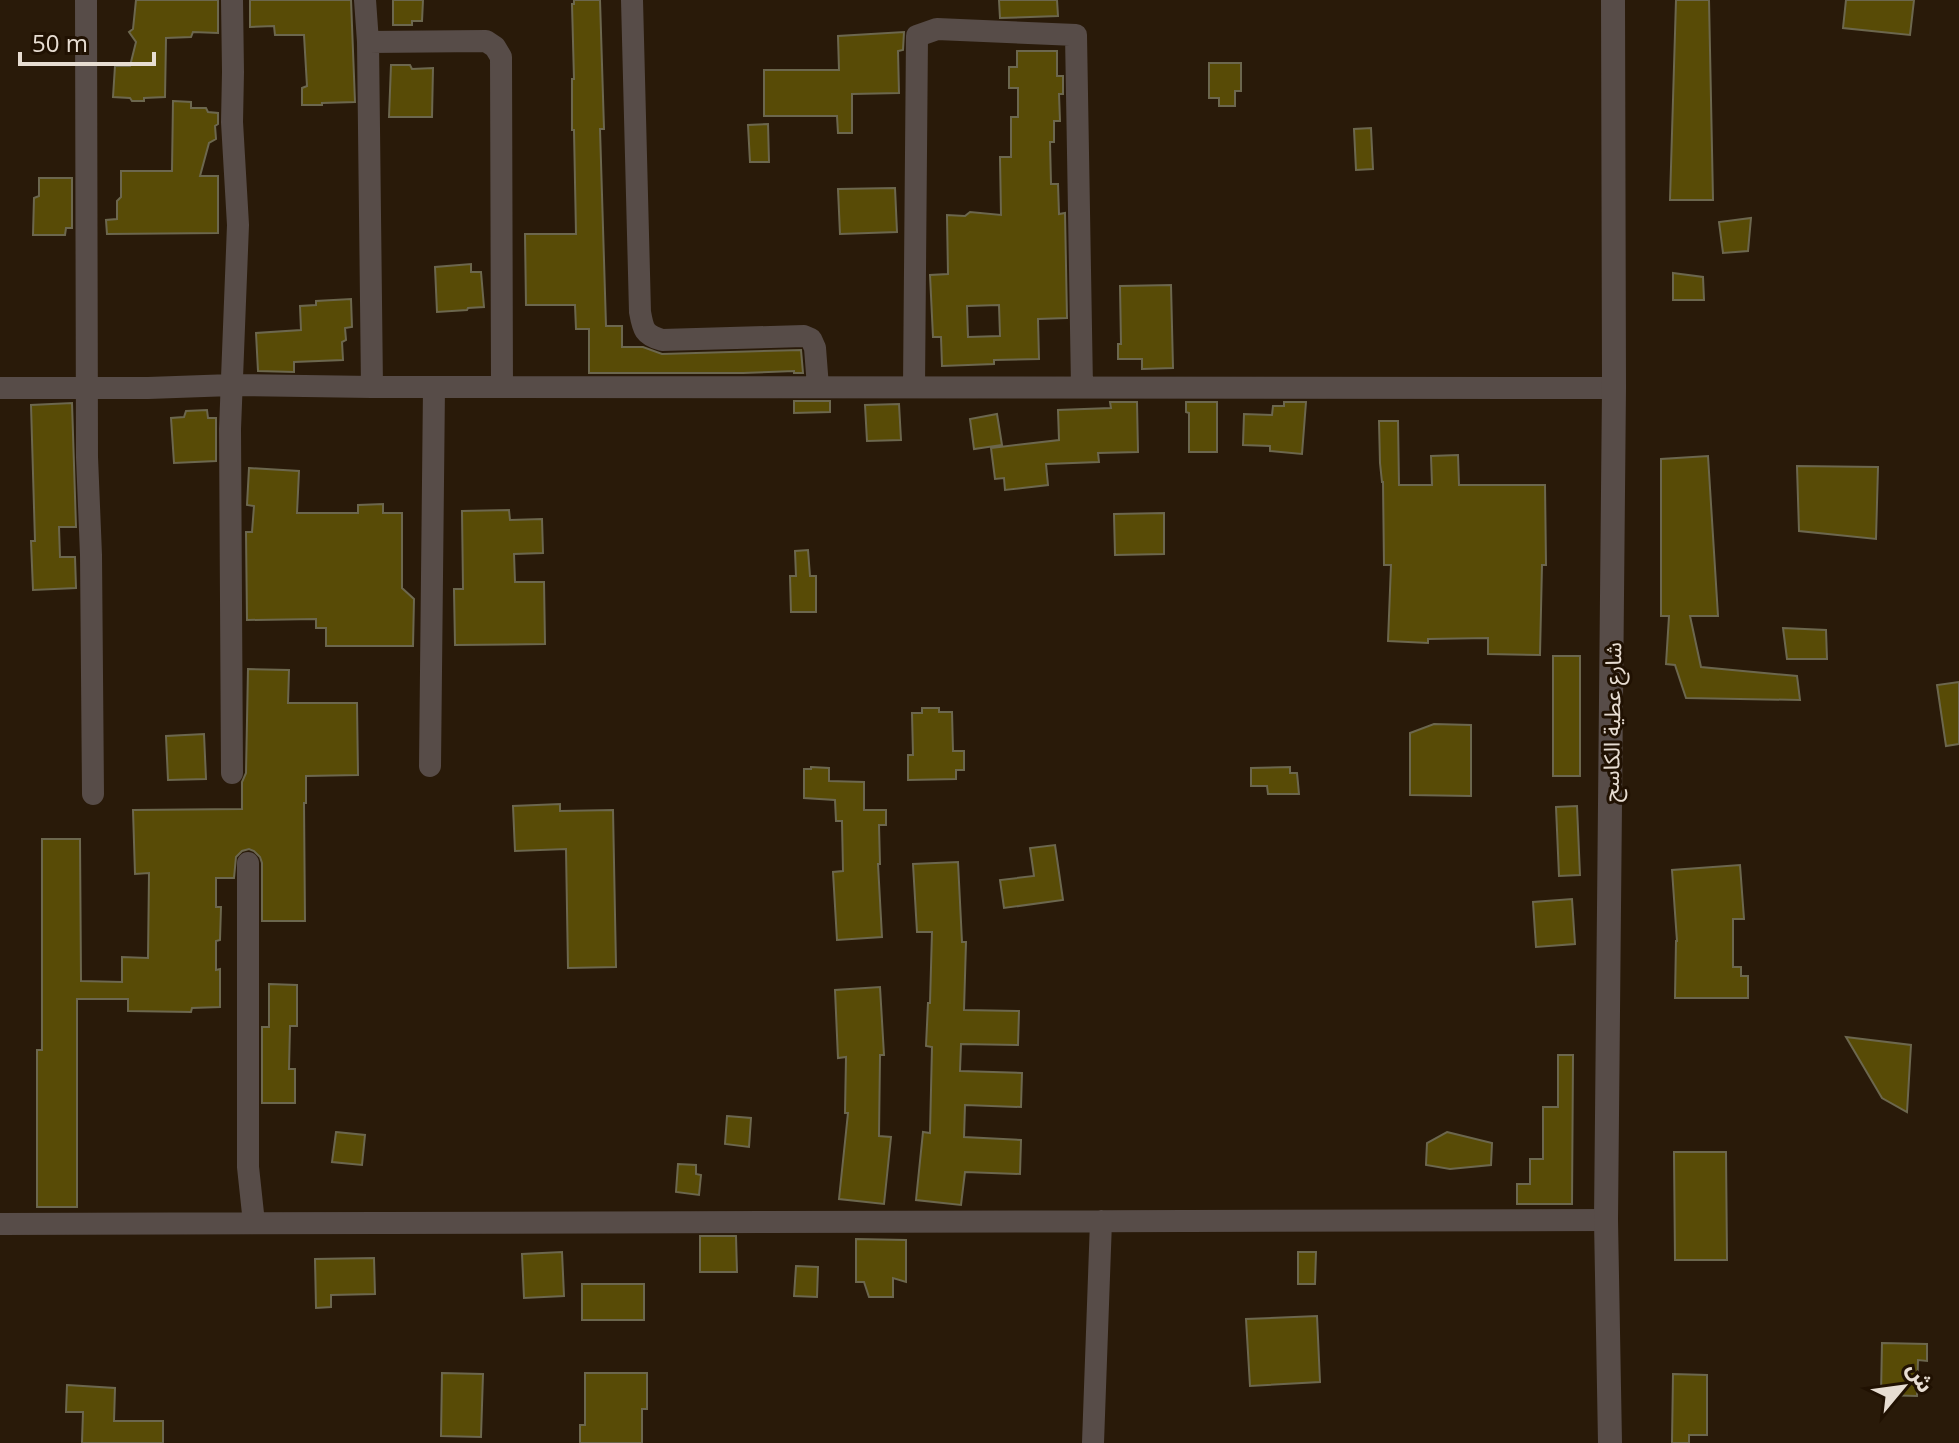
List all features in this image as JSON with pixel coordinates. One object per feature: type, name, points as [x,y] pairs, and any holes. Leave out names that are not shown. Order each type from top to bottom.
[{"type":"street","points":[[86,0],[87,457],[93,794]]},
{"type":"street","points":[[232,0],[232,122],[238,225],[230,429],[232,773]]},
{"type":"street","points":[[365,0],[372,387]]},
{"type":"street","points":[[632,0],[640,312],[645,330],[651,337],[662,340],[804,336],[811,339],[815,348],[818,387]]},
{"type":"street","name":"شارع عطية الكاسح","points":[[1610,1443],[1606,1220],[1614,388],[1613,0]]},
{"type":"street","points":[[914,387],[917,36],[937,29],[1076,35],[1082,387]]},
{"type":"street","points":[[368,42],[486,41],[495,47],[501,57],[502,387]]},
{"type":"street","points":[[0,388],[232,385],[1614,388]]},
{"type":"street","points":[[430,766],[434,387]]},
{"type":"street","points":[[248,863],[248,1167],[254,1223]]},
{"type":"street","points":[[0,1224],[1606,1220]]},
{"type":"street","points":[[1093,1443],[1101,1221]]},
{"type":"building","points":[[136,0],[218,0],[218,33],[193,32],[191,37],[166,38],[165,97],[144,98],[144,101],[113,97],[115,66],[130,66],[136,42],[129,32],[133,29]]},
{"type":"building","points":[[250,0],[351,0],[355,102],[302,105],[302,88],[307,86],[304,35],[275,35],[274,26],[250,27]]},
{"type":"building","points":[[393,0],[423,0],[422,21],[412,21],[412,25],[393,25]]},
{"type":"building","points":[[574,0],[600,0],[606,326],[622,326],[622,347],[643,347],[662,354],[801,350],[803,373],[589,373],[589,329],[576,329],[575,305],[526,305],[525,234],[576,234],[572,130]]},
{"type":"building","points":[[999,0],[1057,0],[1058,16],[1000,18]]},
{"type":"building","points":[[1676,0],[1709,0],[1713,200],[1670,200]]},
{"type":"building","points":[[1846,0],[1914,0],[1910,35],[1843,28]]},
{"type":"building","points":[[904,32],[903,50],[898,51],[899,93],[852,94],[852,133],[838,133],[837,116],[764,116],[764,70],[839,70],[838,36]]},
{"type":"building","points":[[1017,51],[1057,51],[1057,76],[1063,76],[1063,94],[1059,94],[1060,121],[1054,121],[1054,142],[1050,142],[1051,184],[1058,184],[1059,214],[1065,213],[1067,318],[1038,319],[1039,359],[942,366],[941,337],[933,337],[930,275],[948,274],[947,215],[965,216],[970,212],[1001,215],[1000,157],[1011,157],[1011,117],[1018,117],[1018,88],[1009,88],[1009,67],[1017,67]],"holes":[[[999,305],[1000,336],[968,337],[967,306]]]},
{"type":"building","points":[[1209,63],[1241,63],[1241,91],[1235,91],[1235,106],[1219,106],[1219,98],[1209,98]]},
{"type":"building","points":[[391,65],[410,65],[412,69],[433,68],[432,117],[389,117]]},
{"type":"building","points":[[173,101],[191,102],[191,108],[206,108],[208,112],[218,113],[216,139],[209,143],[200,176],[218,176],[218,233],[107,234],[106,220],[117,219],[121,171],[172,171]]},
{"type":"building","points":[[768,124],[769,162],[750,162],[748,125]]},
{"type":"building","points":[[1371,128],[1373,169],[1356,170],[1354,129]]},
{"type":"building","points":[[39,178],[72,178],[72,228],[66,228],[65,235],[33,235],[34,198],[39,196]]},
{"type":"building","points":[[895,188],[897,232],[840,234],[838,189]]},
{"type":"building","points":[[1751,218],[1748,251],[1723,253],[1719,222]]},
{"type":"building","points":[[471,264],[471,272],[481,272],[484,307],[437,312],[435,267]]},
{"type":"building","points":[[1673,273],[1703,277],[1704,300],[1673,300]]},
{"type":"building","points":[[1171,285],[1173,368],[1142,369],[1142,359],[1118,359],[1118,344],[1121,344],[1120,286]]},
{"type":"building","points":[[351,299],[352,327],[345,328],[343,360],[294,362],[294,372],[258,371],[256,333],[301,330],[300,306],[316,305],[316,301]]},
{"type":"building","points":[[794,401],[830,401],[830,412],[794,413]]},
{"type":"building","points":[[1110,402],[1137,402],[1138,452],[1098,453],[1099,462],[1046,464],[1048,485],[1005,490],[1004,478],[995,479],[991,448],[1059,440],[1058,410],[1111,408]]},
{"type":"building","points":[[1186,402],[1217,402],[1217,452],[1189,452]]},
{"type":"building","points":[[1284,402],[1306,402],[1302,454],[1270,451],[1270,446],[1243,445],[1244,414],[1272,415],[1273,406],[1284,406]]},
{"type":"building","points":[[72,403],[76,527],[59,527],[60,557],[75,557],[76,588],[33,590],[31,541],[35,541],[31,405]]},
{"type":"building","points":[[899,404],[901,440],[867,441],[865,405]]},
{"type":"building","points":[[207,410],[208,418],[216,418],[216,461],[174,463],[171,418],[184,417],[186,411]]},
{"type":"building","points":[[997,414],[1002,445],[974,449],[970,419]]},
{"type":"building","points":[[1379,421],[1398,421],[1399,485],[1432,485],[1431,456],[1458,455],[1459,485],[1545,485],[1546,565],[1542,565],[1540,655],[1488,654],[1488,638],[1428,639],[1428,643],[1388,641],[1391,565],[1384,565]]},
{"type":"building","points":[[1708,456],[1718,616],[1690,616],[1701,667],[1797,676],[1800,700],[1686,698],[1675,665],[1666,664],[1669,616],[1661,616],[1661,459]]},
{"type":"building","points":[[1797,466],[1878,467],[1876,539],[1799,531]]},
{"type":"building","points":[[249,468],[299,471],[297,513],[358,513],[358,505],[383,504],[383,513],[402,513],[402,588],[414,599],[413,646],[326,646],[326,628],[316,628],[316,619],[247,620],[246,532],[252,532],[254,506],[247,505]]},
{"type":"building","points":[[509,510],[510,520],[542,519],[543,553],[514,554],[515,582],[544,582],[545,644],[455,645],[454,589],[463,589],[462,511]]},
{"type":"building","points":[[1164,513],[1164,554],[1115,555],[1114,514]]},
{"type":"building","points":[[808,550],[810,576],[816,576],[816,612],[791,612],[790,576],[796,576],[795,551]]},
{"type":"building","points":[[1783,628],[1826,630],[1827,659],[1787,659]]},
{"type":"building","points":[[1553,656],[1580,656],[1580,776],[1553,776]]},
{"type":"building","points":[[248,669],[289,670],[288,703],[357,703],[358,775],[306,776],[305,921],[262,921],[262,863],[254,851],[242,851],[236,857],[234,878],[216,878],[216,907],[221,907],[220,940],[216,941],[220,1007],[192,1008],[191,1012],[128,1011],[128,999],[77,999],[77,1207],[37,1207],[37,1050],[42,1050],[42,839],[80,839],[81,981],[122,982],[122,957],[148,958],[149,873],[135,874],[133,810],[242,809],[242,782],[246,773]]},
{"type":"building","points":[[1959,682],[1959,744],[1946,746],[1937,685]]},
{"type":"building","points":[[922,708],[952,712],[953,751],[964,751],[964,770],[956,770],[956,779],[908,780],[908,755],[913,755],[912,713],[922,713]]},
{"type":"building","points":[[1434,724],[1471,725],[1471,796],[1410,795],[1410,733]]},
{"type":"building","points":[[204,734],[206,779],[168,780],[166,736]]},
{"type":"building","points":[[1290,767],[1290,773],[1297,773],[1299,794],[1268,794],[1267,786],[1251,786],[1251,768]]},
{"type":"building","points":[[829,768],[829,781],[864,782],[864,810],[886,810],[886,825],[879,825],[882,937],[837,940],[833,872],[843,871],[842,821],[836,821],[835,800],[804,798],[804,769]]},
{"type":"building","points":[[560,804],[560,811],[613,810],[616,967],[568,968],[566,849],[515,851],[513,806]]},
{"type":"building","points":[[1577,806],[1580,875],[1559,876],[1556,807]]},
{"type":"building","points":[[1055,845],[1063,900],[1004,908],[1000,880],[1034,876],[1030,848]]},
{"type":"building","points":[[958,862],[962,942],[966,942],[964,1010],[1019,1011],[1018,1045],[961,1044],[960,1071],[1022,1073],[1021,1107],[965,1105],[964,1137],[1021,1140],[1020,1174],[965,1172],[961,1205],[916,1200],[923,1132],[930,1133],[932,1047],[926,1046],[932,932],[917,932],[913,864]]},
{"type":"building","points":[[1740,865],[1744,919],[1733,919],[1733,967],[1741,967],[1741,976],[1748,976],[1748,998],[1675,998],[1677,941],[1672,870]]},
{"type":"building","points":[[1572,899],[1575,944],[1536,947],[1533,902]]},
{"type":"building","points":[[269,984],[297,985],[297,1026],[290,1026],[289,1069],[295,1069],[295,1103],[262,1103],[262,1027],[269,1027]]},
{"type":"building","points":[[880,987],[884,1055],[880,1055],[879,1136],[891,1137],[884,1204],[839,1199],[848,1113],[845,1113],[846,1057],[838,1058],[835,990]]},
{"type":"building","points":[[1846,1037],[1911,1045],[1907,1112],[1882,1098]]},
{"type":"building","points":[[1558,1055],[1573,1055],[1572,1204],[1517,1204],[1517,1184],[1530,1184],[1530,1159],[1543,1159],[1543,1107],[1558,1107]]},
{"type":"building","points":[[727,1116],[751,1118],[749,1147],[725,1144]]},
{"type":"building","points":[[336,1132],[365,1135],[362,1165],[332,1162]]},
{"type":"building","points":[[1447,1132],[1492,1143],[1491,1165],[1450,1169],[1426,1165],[1427,1143]]},
{"type":"building","points":[[1674,1152],[1726,1152],[1727,1260],[1675,1260]]},
{"type":"building","points":[[678,1164],[696,1165],[696,1174],[701,1175],[699,1195],[676,1192]]},
{"type":"building","points":[[700,1236],[736,1236],[737,1272],[700,1272]]},
{"type":"building","points":[[856,1239],[906,1240],[906,1282],[893,1278],[893,1297],[869,1297],[864,1282],[856,1282]]},
{"type":"building","points":[[562,1252],[564,1296],[524,1298],[522,1254]]},
{"type":"building","points":[[1298,1252],[1316,1252],[1315,1284],[1298,1284]]},
{"type":"building","points":[[374,1258],[375,1294],[331,1295],[331,1307],[316,1308],[315,1259]]},
{"type":"building","points":[[796,1266],[818,1267],[817,1297],[794,1296]]},
{"type":"building","points":[[582,1284],[644,1284],[644,1320],[582,1320]]},
{"type":"building","points":[[1317,1316],[1320,1382],[1250,1386],[1246,1319]]},
{"type":"building","points":[[1882,1343],[1927,1344],[1927,1361],[1918,1360],[1917,1396],[1881,1395]]},
{"type":"building","points":[[442,1373],[483,1374],[481,1437],[441,1436]]},
{"type":"building","points":[[585,1373],[647,1373],[647,1409],[642,1409],[642,1443],[580,1443],[580,1425],[585,1425]]},
{"type":"building","points":[[1673,1374],[1707,1375],[1707,1435],[1689,1435],[1689,1443],[1672,1443]]},
{"type":"building","points":[[67,1385],[115,1388],[114,1421],[163,1421],[163,1443],[82,1443],[83,1412],[66,1412]]}]
